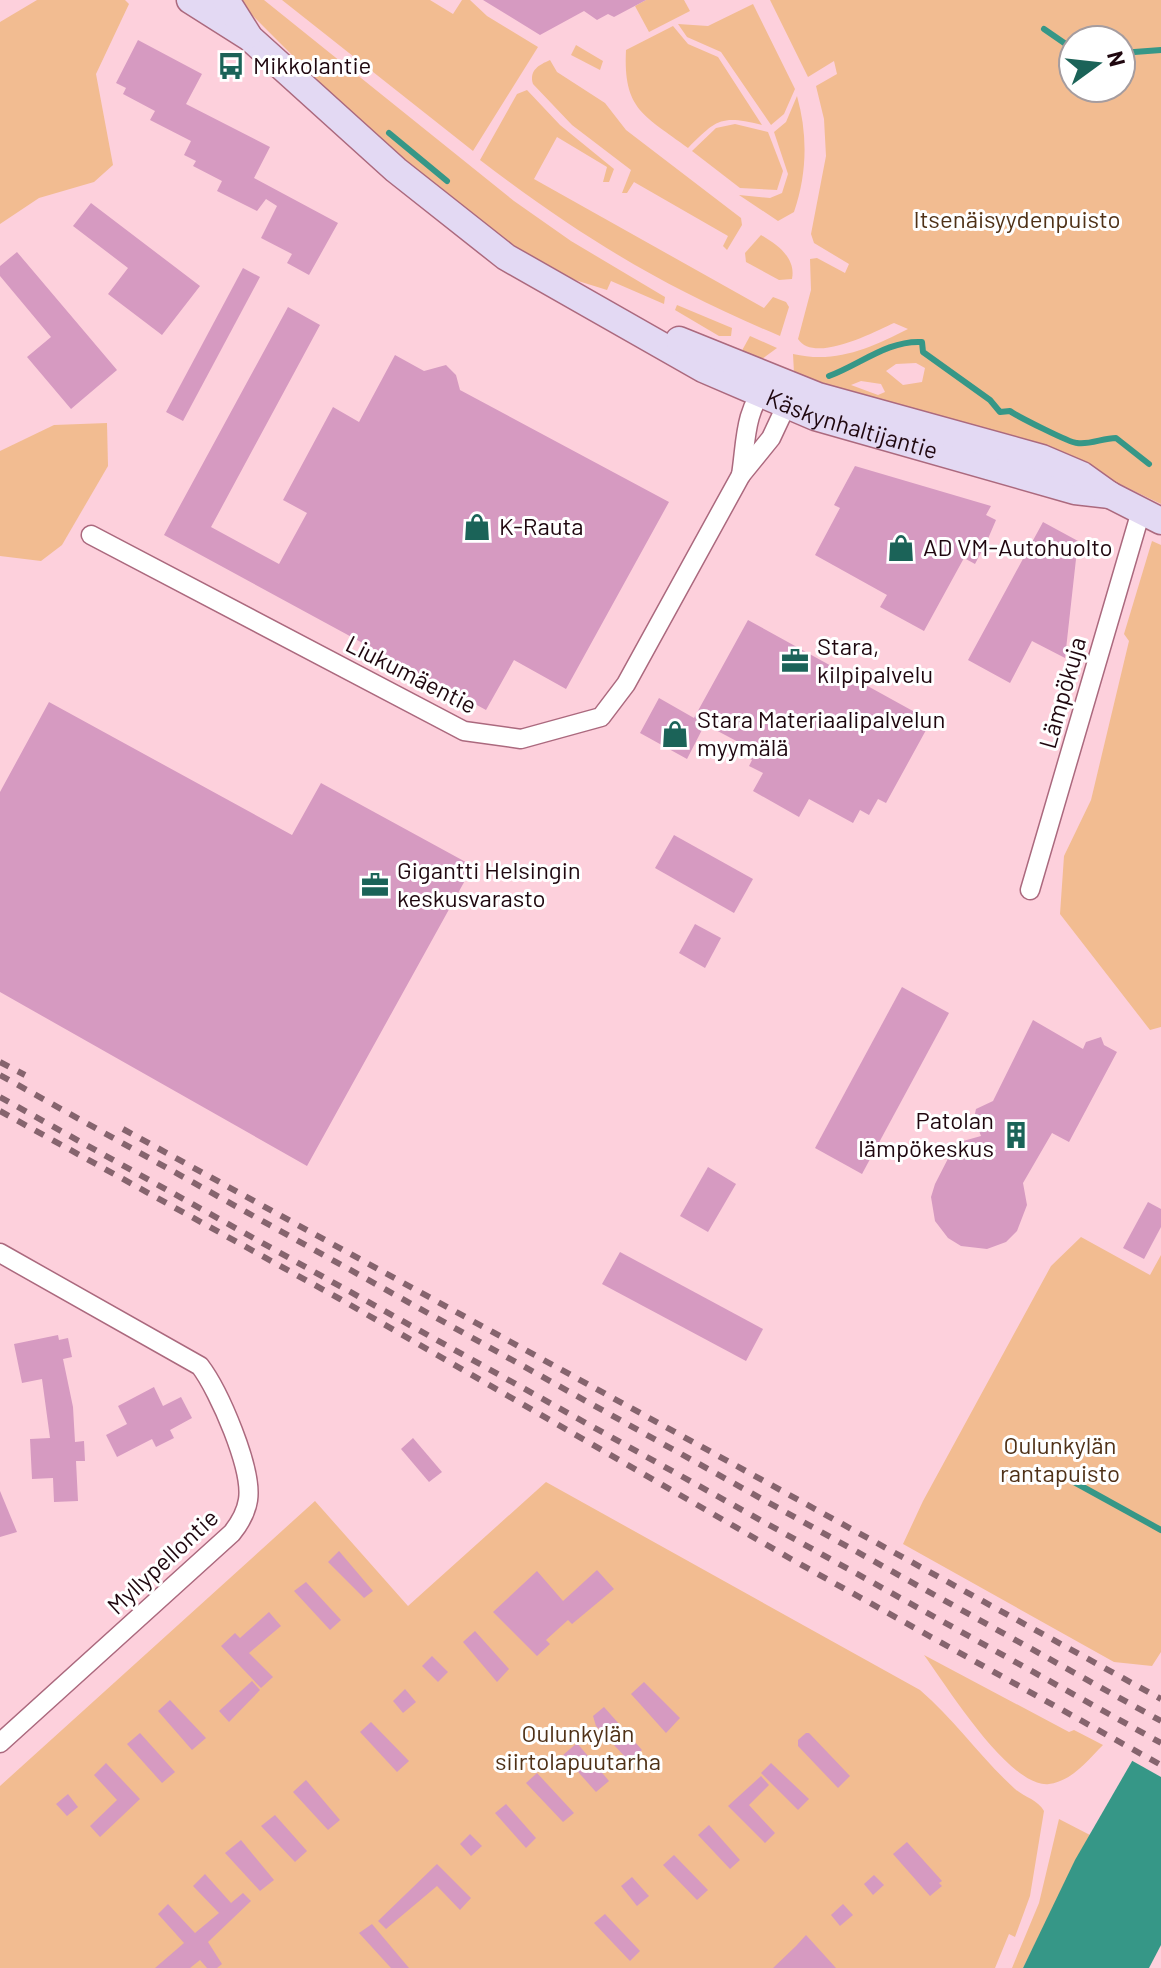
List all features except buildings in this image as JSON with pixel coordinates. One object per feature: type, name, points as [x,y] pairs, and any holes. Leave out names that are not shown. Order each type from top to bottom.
[{"type":"main road","name":"Käskynhaltijantie","points":[[190,0],[250,38],[396,170],[506,257],[608,313],[766,387],[818,396],[1042,458],[1082,475],[1110,495],[1151,516]]},
{"type":"main road","name":"Käskynhaltijantie","points":[[226,0],[250,38]]},
{"type":"main road","name":"Käskynhaltijantie","points":[[766,387],[786,406],[1075,491],[1110,495]]},
{"type":"street","name":"Liukumäentie","points":[[741,475],[750,412],[766,387]]},
{"type":"street","name":"Liukumäentie","points":[[91,535],[433,717],[464,731],[521,739],[601,717],[626,684],[741,475],[771,438],[786,406]]},
{"type":"street","name":"Lämpökuja","points":[[1030,890],[1151,516]]},
{"type":"street","name":"Myllypellontie","points":[[0,1253],[200,1366],[218,1396],[242,1462],[249,1500],[243,1520],[232,1533],[0,1743]]},
{"type":"green space","points":[[37,0],[125,0],[129,4],[96,74],[113,165],[94,182],[39,198],[0,224],[0,22]]},
{"type":"green space","points":[[237,0],[264,0],[514,201],[571,241],[665,297],[664,304],[611,281],[607,290],[559,275],[489,230],[359,122]]},
{"type":"green space","points":[[282,0],[430,0],[453,14],[462,0],[470,0],[487,16],[538,47],[473,151]]},
{"type":"green space","points":[[646,0],[684,0],[690,11],[649,32],[635,6]]},
{"type":"green space","name":"Itsenäisyydenpuisto","points":[[770,0],[1161,0],[1161,504],[1068,459],[809,384],[794,373],[793,354],[824,357],[852,352],[908,329],[894,323],[859,339],[830,347],[806,346],[798,339],[811,290],[810,259],[817,258],[845,273],[849,264],[814,243],[811,234],[826,156],[824,119],[816,86],[837,74],[834,61],[808,77]],"holes":[[[916,363],[925,368],[922,382],[903,385],[886,371],[896,364]],[[861,381],[881,384],[885,392],[878,395],[851,385]]]},
{"type":"green space","points":[[753,4],[795,89],[784,114],[771,125],[721,52],[687,37],[678,24],[708,26]]},
{"type":"green space","points":[[673,26],[688,44],[718,57],[762,125],[737,120],[720,122],[688,148],[639,109],[628,86],[626,50]]},
{"type":"green space","points":[[576,45],[603,61],[600,70],[571,55]]},
{"type":"green space","points":[[550,60],[557,72],[605,103],[626,130],[741,218],[742,225],[727,250],[723,246],[728,236],[634,182],[627,193],[622,193],[631,170],[572,125],[533,84],[534,72]]},
{"type":"green space","points":[[527,90],[560,125],[614,169],[609,182],[603,182],[607,167],[557,137],[534,179],[764,308],[773,297],[786,302],[789,307],[780,336],[698,299],[588,237],[480,160],[517,94]]},
{"type":"green space","points":[[797,96],[804,140],[802,183],[794,212],[778,221],[739,195],[770,198],[782,193],[788,174],[774,132],[786,122]]},
{"type":"green space","points":[[735,124],[768,132],[783,171],[777,190],[740,188],[692,151],[716,128]]},
{"type":"green space","points":[[761,235],[788,258],[793,271],[792,279],[779,280],[746,262],[745,253]]},
{"type":"green space","points":[[677,305],[732,328],[731,336],[719,336],[675,310]]},
{"type":"green space","points":[[750,336],[777,348],[762,359],[739,356]]},
{"type":"green space","points":[[107,423],[108,466],[62,545],[41,561],[0,556],[0,451],[54,425]]},
{"type":"green space","points":[[1152,541],[1161,545],[1161,1027],[1150,1030],[1060,914],[1064,856],[1091,800],[1129,641],[1124,634]]},
{"type":"green space","name":"Oulunkylän rantapuisto","points":[[1081,1237],[1150,1275],[1161,1255],[1161,1652],[1152,1666],[1114,1662],[903,1544],[923,1501],[1051,1266]]},
{"type":"green space","name":"Oulunkylän siirtolapuutarha","points":[[546,1482],[920,1690],[1003,1777],[1041,1807],[1044,1811],[1030,1896],[1015,1937],[1009,1934],[995,1968],[0,1968],[0,1786],[315,1501],[408,1606]]},
{"type":"green space","points":[[924,1655],[1069,1732],[1074,1730],[1103,1745],[1065,1779],[1049,1784],[1033,1781],[1016,1770],[980,1733]]},
{"type":"green space","points":[[1059,1819],[1090,1835],[1023,1968],[1012,1968],[1039,1903]]},
{"type":"shaded area","points":[[1161,1711],[1161,1945],[1149,1968],[1023,1968],[1075,1860]]},
{"type":"pier","points":[[1161,1707],[1161,1777],[1129,1759]]},
{"type":"waterway","points":[[1044,29],[1057,38]]},
{"type":"waterway","points":[[1137,52],[1161,50]]},
{"type":"waterway","points":[[389,133],[447,181]]},
{"type":"waterway","points":[[829,376],[886,349],[922,342],[923,352],[990,400],[1000,412],[1010,411],[1077,443],[1116,438],[1149,464]]},
{"type":"waterway","points":[[1074,1482],[1161,1530]]},
{"type":"railway","points":[[0,1062],[25,1075]]},
{"type":"railway","points":[[0,1075],[1161,1721]]},
{"type":"railway","points":[[0,1097],[1161,1743]]},
{"type":"railway","points":[[0,1111],[340,1299],[791,1559],[1161,1765]]},
{"type":"railway","points":[[123,1129],[1161,1699]]},
{"type":"place","name":"Mikkolantie","points":[[231,66]]},
{"type":"place","name":"K-Rauta","points":[[477,527]]},
{"type":"place","name":"AD VM-Autohuolto","points":[[901,548]]},
{"type":"place","name":"Stara, kilpipalvelu","points":[[795,661]]},
{"type":"place","name":"Stara Materiaalipalvelun myymälä","points":[[675,734]]},
{"type":"place","name":"Gigantti Helsingin keskusvarasto","points":[[375,885]]},
{"type":"place","name":"Patolan lämpökeskus","points":[[1016,1135]]}]
